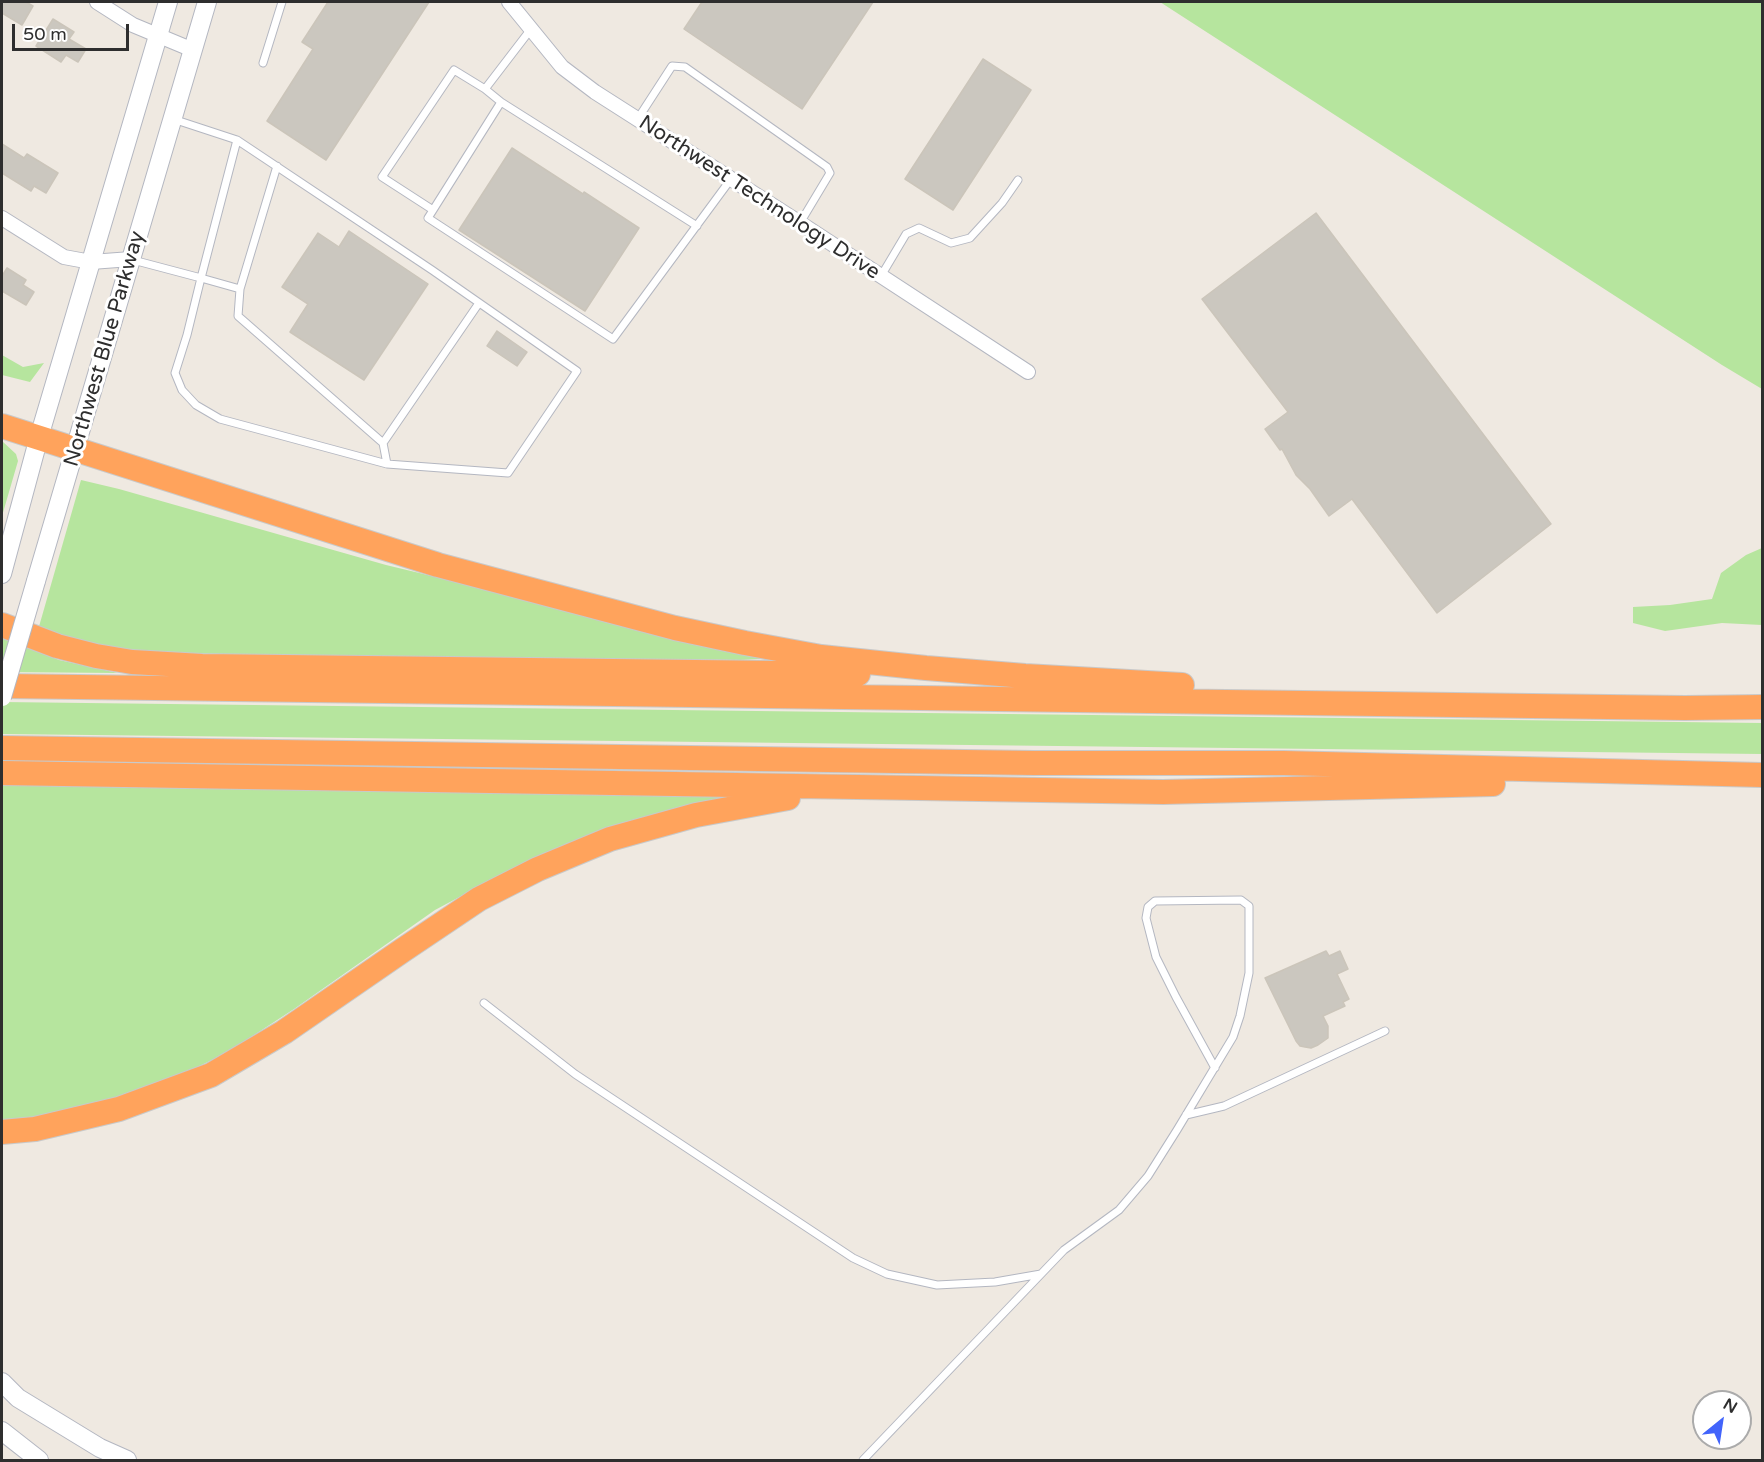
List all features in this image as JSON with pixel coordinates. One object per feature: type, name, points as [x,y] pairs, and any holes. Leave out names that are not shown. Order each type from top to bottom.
[{"type":"highway","points":[[2,426],[438,565],[675,628],[745,643],[821,657],[1025,676],[1466,704]]},
{"type":"highway","points":[[2,625],[57,646],[96,656],[132,662],[202,666],[1025,676]]},
{"type":"highway","points":[[2,686],[1685,708],[1762,707]]},
{"type":"highway","points":[[2,748],[1034,763],[1284,763],[1762,775]]},
{"type":"highway","points":[[2,773],[1175,791],[1398,787],[1736,775]]},
{"type":"highway","points":[[2,1132],[35,1129],[119,1109],[211,1076],[284,1032],[479,899],[538,869],[610,839],[696,815],[776,800],[867,788]]},
{"type":"street","points":[[97,2],[133,25],[193,50]]},
{"type":"street","name":"Northwest Blue Parkway","points":[[3,570],[39,437],[168,2]]},
{"type":"street","name":"Northwest Blue Parkway","points":[[2,697],[207,2]]},
{"type":"street","name":"Northwest Technology Drive","points":[[509,2],[562,67],[595,92],[1028,372]]},
{"type":"street","points":[[2,218],[64,257],[91,262],[130,259]]},
{"type":"street","points":[[2,1382],[18,1398],[100,1448],[127,1461]]},
{"type":"street","points":[[2,1431],[39,1461]]},
{"type":"lane","points":[[263,63],[282,2]]},
{"type":"lane","points":[[485,89],[531,29]]},
{"type":"lane","points":[[637,120],[672,66],[685,67],[828,167],[830,173],[800,223]]},
{"type":"lane","points":[[432,210],[382,177],[454,70],[697,226]]},
{"type":"lane","points":[[501,102],[428,218],[613,339],[731,180]]},
{"type":"lane","points":[[173,119],[237,140],[578,371],[508,472],[387,464],[220,419],[196,405],[182,390],[175,373],[237,140]]},
{"type":"lane","points":[[277,166],[240,289],[238,316],[383,443],[387,464]]},
{"type":"lane","points":[[881,276],[906,234],[919,228],[951,243],[970,238],[1002,203],[1018,180]]},
{"type":"lane","points":[[130,259],[240,289]]},
{"type":"lane","points":[[383,443],[479,303]]},
{"type":"lane","points":[[863,1461],[1064,1250],[1119,1210],[1149,1176],[1215,1068],[1233,1037],[1249,973],[1249,906],[1241,900],[1155,901],[1148,907],[1146,918],[1156,957],[1215,1068]]},
{"type":"lane","points":[[484,1003],[575,1074],[853,1258],[887,1274],[937,1285],[995,1282],[1041,1274]]},
{"type":"lane","points":[[1186,1115],[1224,1106],[1385,1031]]},
{"type":"green space","points":[[1160,2],[1762,2],[1762,389],[1722,365]]},
{"type":"green space","points":[[2,355],[23,367],[44,363],[30,382],[2,375]]},
{"type":"green space","points":[[2,441],[16,454],[18,461],[2,516]]},
{"type":"green space","points":[[81,480],[386,565],[773,658],[621,659],[145,653],[112,650],[38,630]]},
{"type":"green space","points":[[1762,548],[1762,625],[1722,623],[1665,631],[1633,623],[1633,607],[1712,599],[1721,573],[1746,555]]},
{"type":"green space","points":[[2,637],[59,660],[118,673],[2,672]]},
{"type":"green space","points":[[2,702],[1762,723],[1762,754],[2,734]]},
{"type":"green space","points":[[2,784],[744,795],[495,878],[435,910],[294,1009],[228,1052],[177,1077],[60,1113],[2,1122]]},
{"type":"building","points":[[2,2],[26,2],[33,6],[22,25],[2,13]]},
{"type":"building","points":[[328,2],[429,2],[326,160],[267,121],[313,49],[302,42]]},
{"type":"building","points":[[702,2],[873,2],[802,109],[684,29]]},
{"type":"building","points":[[53,19],[74,32],[69,39],[86,49],[78,62],[66,55],[61,62],[36,46]]},
{"type":"building","points":[[983,59],[1031,90],[953,210],[905,179]]},
{"type":"building","points":[[2,144],[24,158],[27,154],[58,173],[46,193],[34,186],[31,191],[2,173]]},
{"type":"building","points":[[512,148],[639,228],[585,311],[459,230]]},
{"type":"building","points":[[1316,213],[1551,524],[1437,613],[1352,499],[1329,516],[1310,489],[1296,475],[1282,449],[1280,450],[1265,429],[1288,412],[1202,299]]},
{"type":"building","points":[[349,231],[428,284],[364,380],[290,332],[308,304],[282,287],[318,233],[339,247]]},
{"type":"building","points":[[7,268],[26,280],[23,285],[34,292],[26,305],[2,291],[2,276]]},
{"type":"building","points":[[497,331],[527,352],[517,366],[487,346]]},
{"type":"building","points":[[1326,951],[1329,956],[1340,951],[1348,969],[1337,974],[1349,999],[1343,1002],[1345,1006],[1323,1016],[1328,1026],[1328,1038],[1311,1048],[1300,1046],[1265,978]]}]
